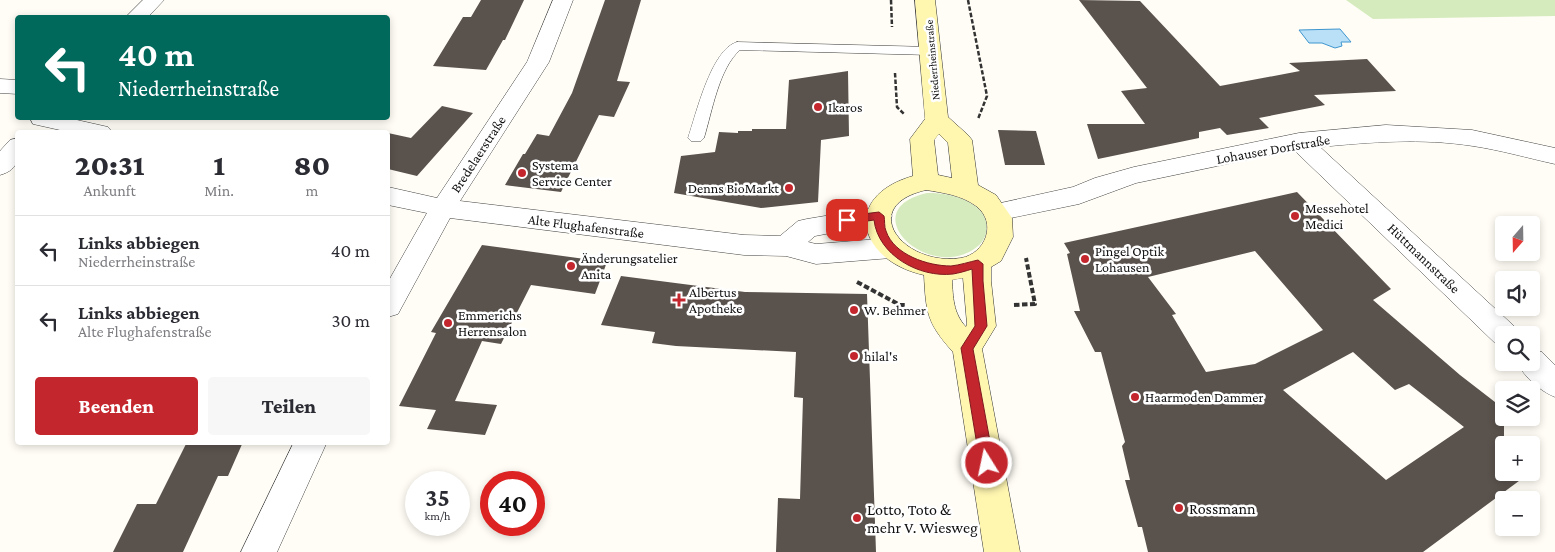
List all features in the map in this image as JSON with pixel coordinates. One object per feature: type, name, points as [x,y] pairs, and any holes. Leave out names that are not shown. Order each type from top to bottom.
[{"type":"street","points":[[138,15],[154,0]]},
{"type":"street","name":"Bredelaerstraße","points":[[390,302],[442,208],[538,62],[563,0]]},
{"type":"street","name":"Niederrheinstraße","points":[[926,0],[938,120],[960,140],[966,189]]},
{"type":"street","points":[[0,86],[15,87]]},
{"type":"street","name":"Niederrheinstraße","points":[[926,182],[922,139],[938,120]]},
{"type":"street","name":"Lohauser Dorfstraße","points":[[996,212],[1079,195],[1104,184],[1134,175],[1299,141],[1386,133],[1432,135],[1472,138],[1555,156]]},
{"type":"street","name":"Hüttmannstraße","points":[[1299,141],[1496,326]]},
{"type":"street","points":[[926,182],[953,185],[966,189],[988,203],[996,212],[1002,232],[996,250],[978,264],[965,268],[937,269],[911,262],[891,248],[880,232],[879,216],[882,205],[889,196],[906,187],[926,182]]},
{"type":"street","name":"Alte Flughafenstraße","points":[[390,196],[442,208],[744,245],[786,246],[816,254],[891,248]]},
{"type":"street","points":[[786,246],[807,228],[879,216]]},
{"type":"street","points":[[967,348],[982,326],[977,281],[978,264]]},
{"type":"street","points":[[937,269],[940,307],[946,326],[967,348],[1002,552]]},
{"type":"street","points":[[1540,370],[1555,384]]},
{"type":"street","points":[[259,552],[310,445]]},
{"type":"lane","points":[[696,138],[714,82],[731,50],[737,46],[931,51]]},
{"type":"path","points":[[968,0],[987,96],[978,120]]},
{"type":"green space","points":[[1346,0],[1555,0],[1555,16],[1373,19]]},
{"type":"green space","points":[[927,193],[946,194],[976,206],[986,222],[986,233],[984,239],[975,249],[950,257],[932,255],[915,248],[903,238],[896,225],[897,212],[906,201]]},
{"type":"water","points":[[1340,29],[1351,42],[1341,42],[1342,46],[1335,48],[1322,43],[1309,43],[1299,30]]},
{"type":"building","points":[[481,0],[524,0],[505,40],[503,40],[486,70],[433,66],[463,17],[471,17]]},
{"type":"building","points":[[605,0],[641,0],[617,81],[630,82],[614,117],[599,115],[561,192],[505,185],[537,134],[549,136],[572,93]]},
{"type":"building","points":[[1079,0],[1140,1],[1220,86],[1300,71],[1289,63],[1367,59],[1396,91],[1314,95],[1325,105],[1259,118],[1269,128],[1227,135],[1220,128],[1199,132],[1199,138],[1098,159],[1087,124],[1145,124],[1121,91],[1147,88]]},
{"type":"building","points":[[848,71],[849,136],[821,140],[818,202],[761,208],[674,193],[681,156],[715,152],[719,132],[738,133],[738,131],[752,131],[752,129],[786,129],[789,80]]},
{"type":"building","points":[[442,106],[473,113],[417,176],[390,169],[390,133],[411,138]]},
{"type":"building","points":[[998,130],[1036,131],[1045,165],[1005,165]]},
{"type":"building","points":[[1297,192],[1391,289],[1373,300],[1460,375],[1495,402],[1495,426],[1504,426],[1504,436],[1495,436],[1495,481],[1519,481],[1505,491],[1495,491],[1495,499],[1423,552],[1148,552],[1142,527],[1138,527],[1125,480],[1130,480],[1122,446],[1125,442],[1101,352],[1095,352],[1074,311],[1080,311],[1067,254],[1070,253],[1064,243]],"holes":[[[1255,251],[1323,330],[1255,364],[1206,372],[1172,315],[1176,314],[1148,277]],[[1353,352],[1395,390],[1409,384],[1464,427],[1386,480],[1283,390]]]},
{"type":"building","points":[[482,245],[607,262],[595,294],[531,285],[501,344],[482,341],[455,401],[497,405],[485,435],[427,429],[436,410],[399,406],[436,333],[431,332]]},
{"type":"building","points":[[621,276],[745,292],[867,294],[876,552],[776,552],[778,498],[800,499],[803,398],[794,397],[796,352],[652,343],[655,332],[601,325]]},
{"type":"building","points":[[186,445],[242,445],[228,476],[218,476],[183,552],[113,552],[137,504],[156,504]]},
{"type":"place","name":"Ikaros","points":[[818,107]]},
{"type":"place","name":"Systema Service Center","points":[[522,173]]},
{"type":"place","name":"Denns BioMarkt","points":[[789,188]]},
{"type":"place","name":"Messehotel Medici","points":[[1295,216]]},
{"type":"place","name":"Pingel Optik Lohausen","points":[[1085,259]]},
{"type":"place","name":"Änderungsatelier Anita","points":[[571,266]]},
{"type":"place","name":"Albertus Apotheke","points":[[679,300]]},
{"type":"place","name":"W. Behmer","points":[[854,310]]},
{"type":"place","name":"Emmerichs Herrensalon","points":[[448,323]]},
{"type":"place","name":"hilal's","points":[[854,356]]},
{"type":"place","name":"Haarmoden Dammer","points":[[1135,397]]},
{"type":"place","name":"Rossmann","points":[[1179,508]]},
{"type":"place","name":"Lotto, Toto & mehr V. Wiesweg","points":[[857,518]]},
{"type":"route","points":[[847,220],[879,216],[878,224],[884,240],[900,256],[911,262],[937,269],[952,270],[978,264],[977,281],[982,326],[967,348],[987,463]]}]
